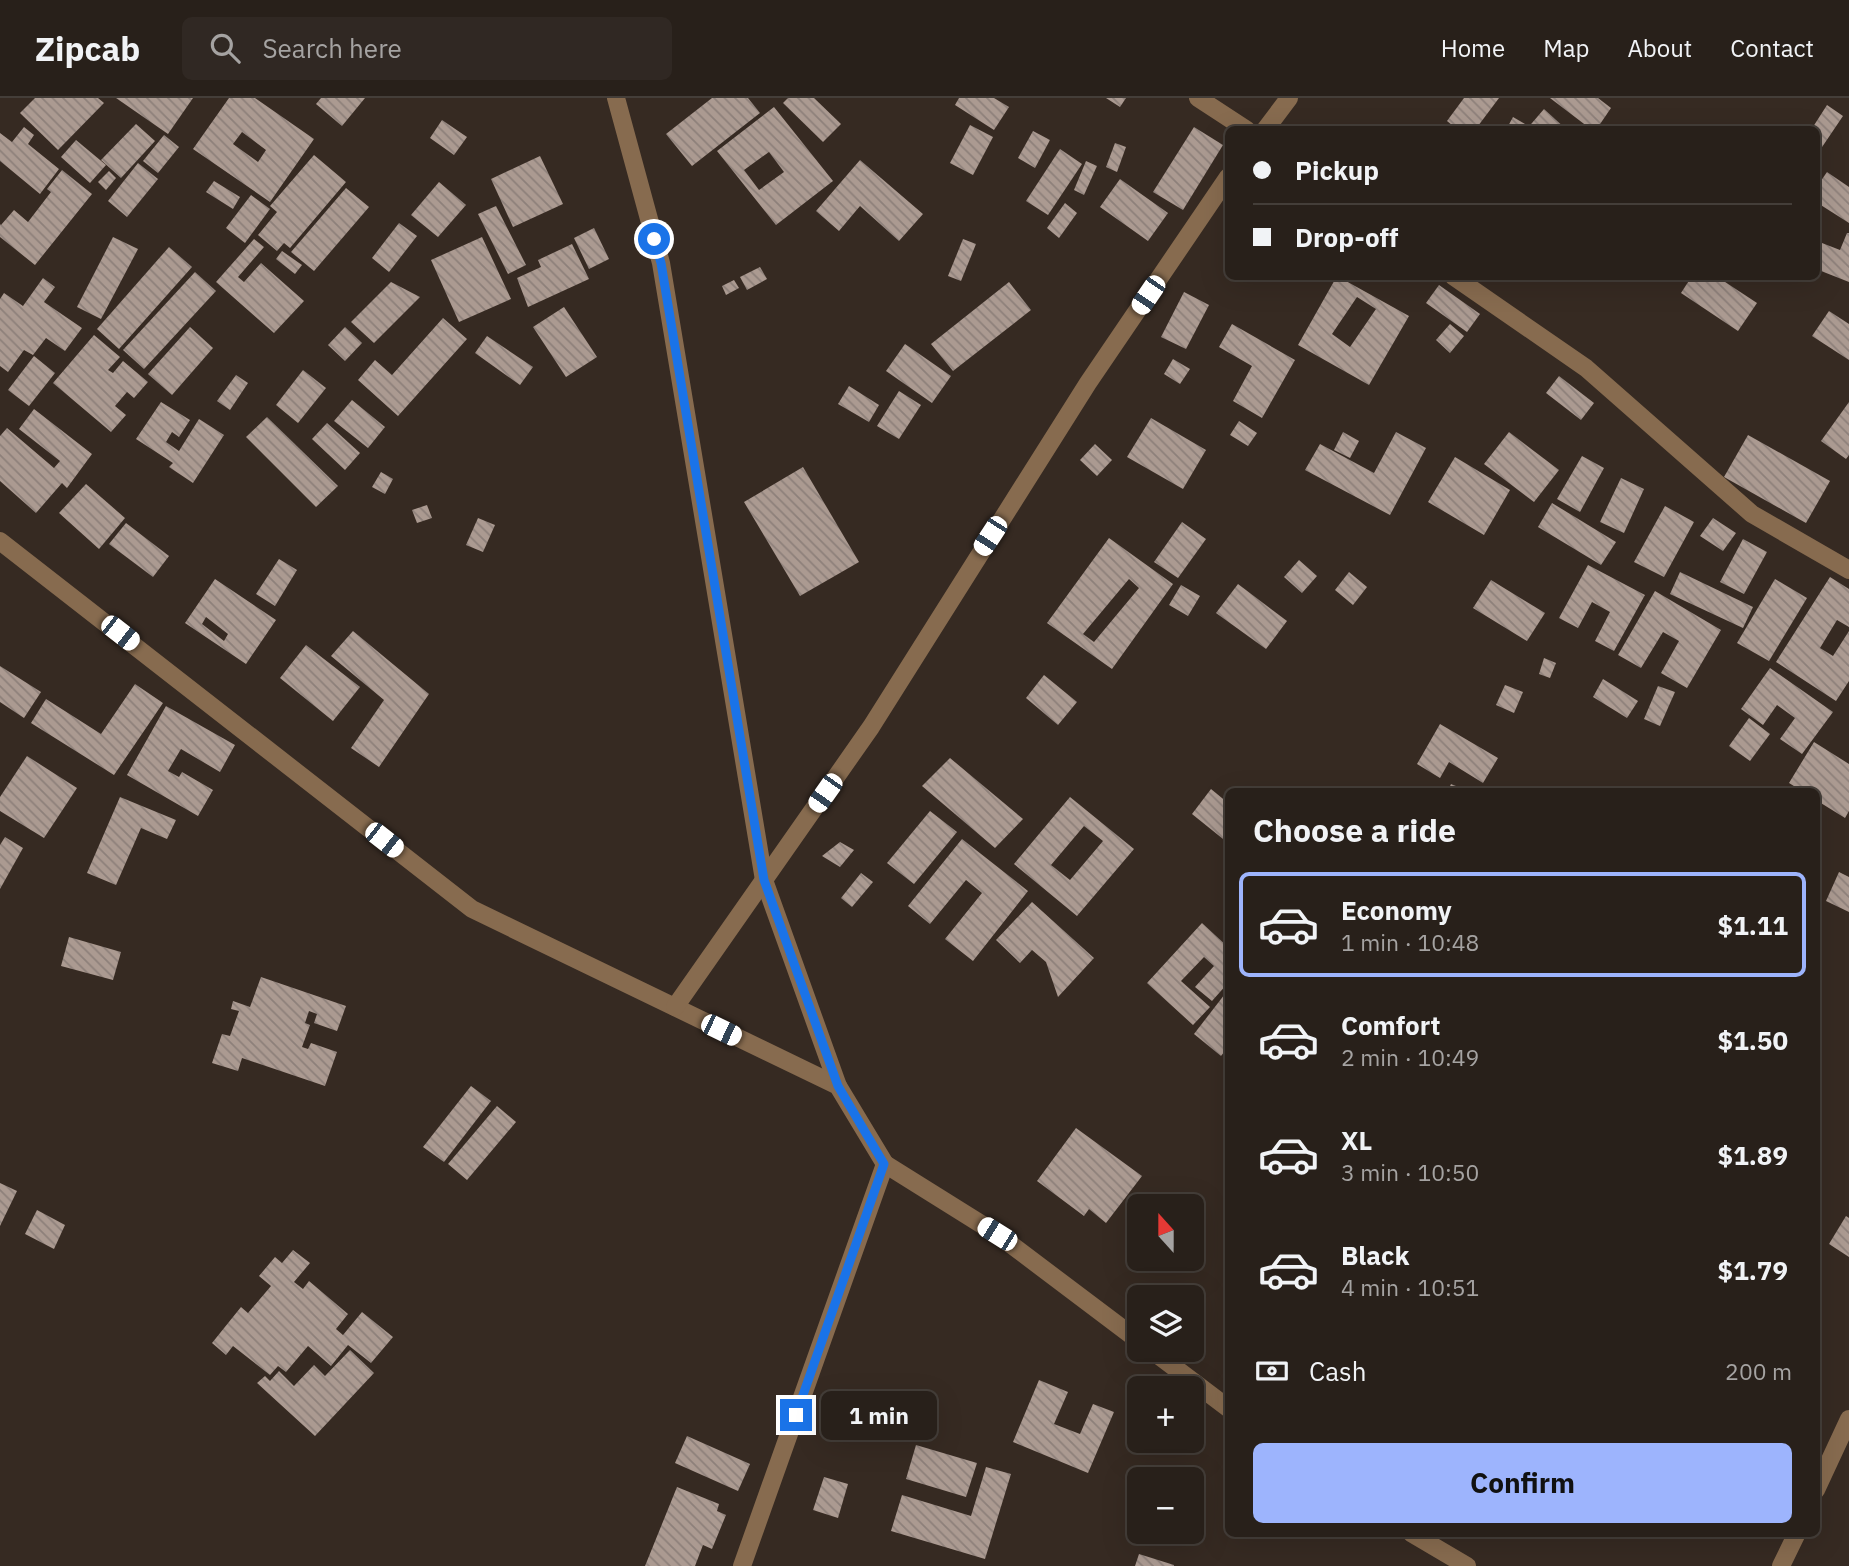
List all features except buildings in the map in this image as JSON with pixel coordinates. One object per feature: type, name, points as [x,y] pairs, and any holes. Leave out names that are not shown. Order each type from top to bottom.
[{"type":"street","points":[[616,98],[661,263],[764,880],[838,1086],[884,1164],[997,1234],[1127,1332]]},
{"type":"street","points":[[1198,98],[1241,126]]},
{"type":"street","points":[[1268,126],[1289,98]]},
{"type":"street","points":[[675,1007],[871,727],[1088,383],[1225,181]]},
{"type":"street","points":[[1459,280],[1586,369],[1752,514],[1849,570]]},
{"type":"street","points":[[0,541],[472,909],[838,1086]]},
{"type":"street","points":[[742,1566],[884,1164]]},
{"type":"street","points":[[1167,1362],[1225,1407]]},
{"type":"street","points":[[1820,1481],[1849,1419]]},
{"type":"street","points":[[1418,1537],[1467,1566]]},
{"type":"street","points":[[1781,1566],[1795,1537]]},
{"type":"route","points":[[654,239],[661,263],[764,880],[838,1086],[884,1164],[796,1415]]}]
